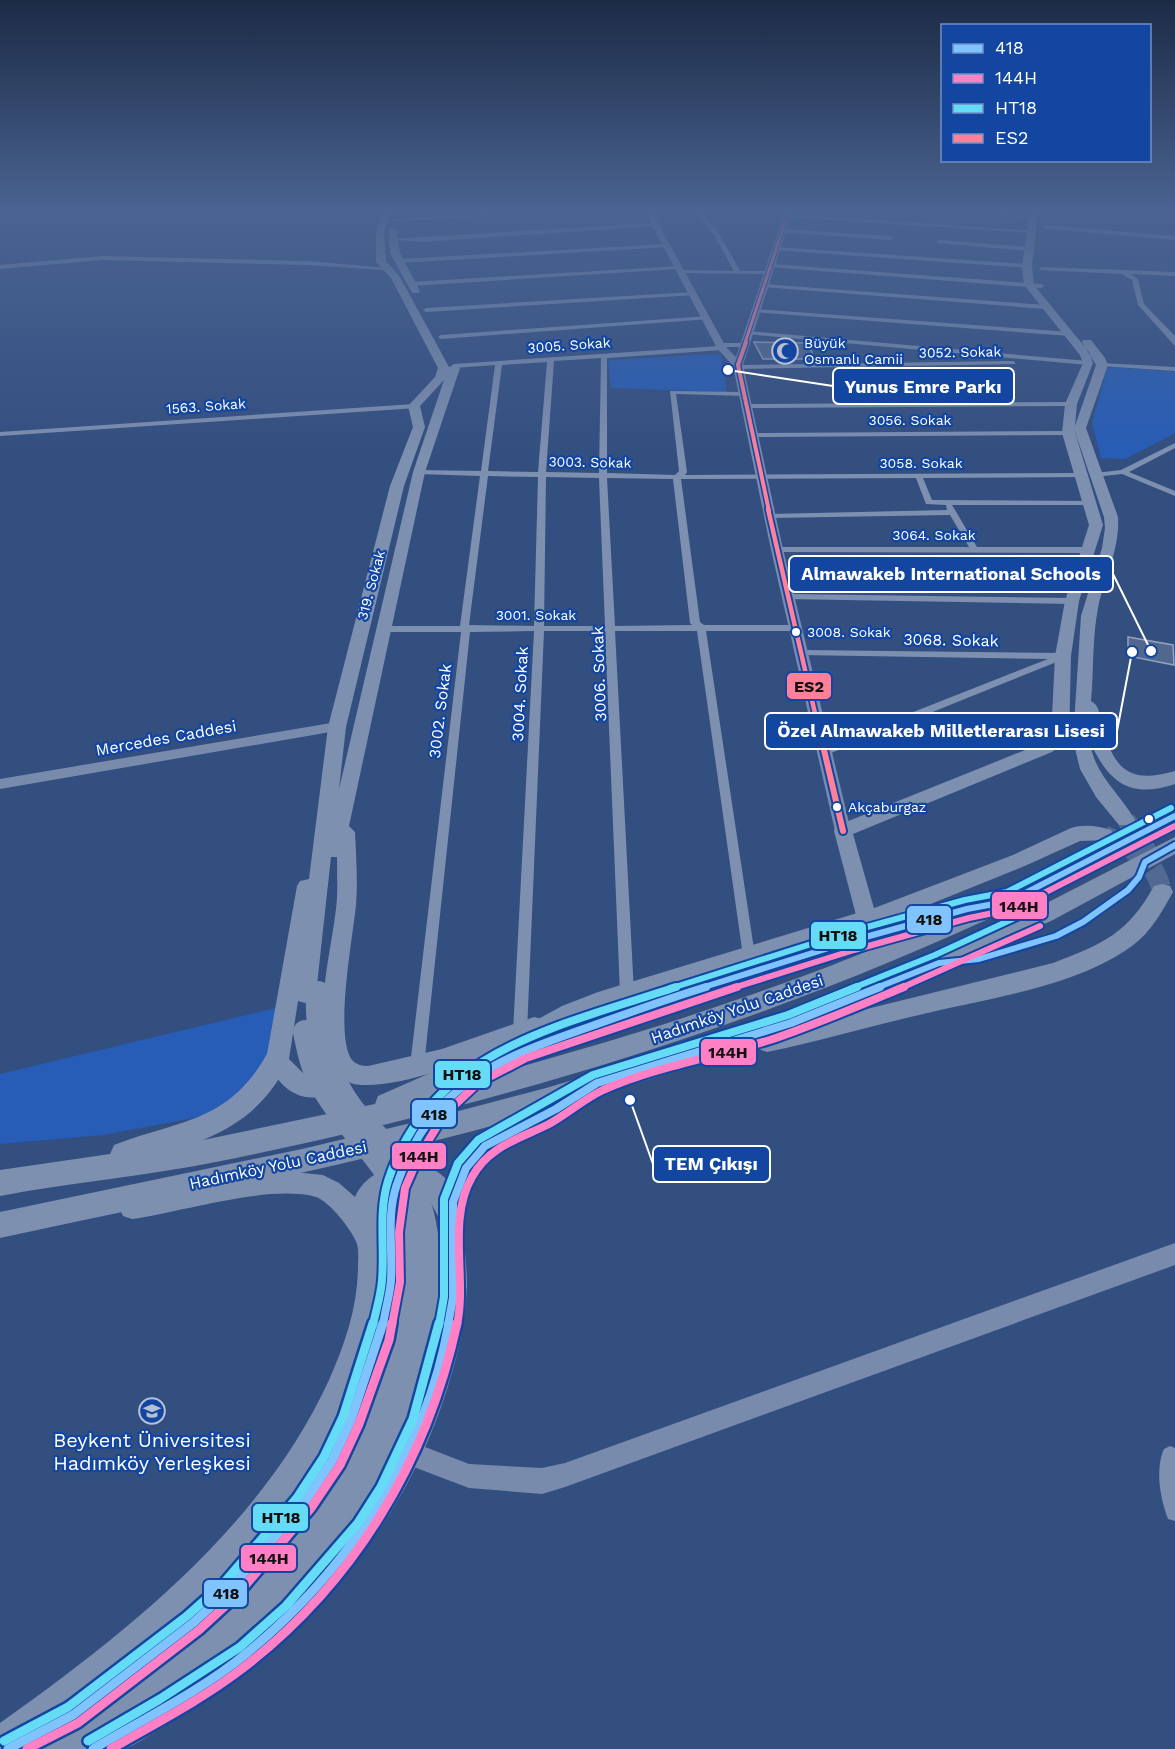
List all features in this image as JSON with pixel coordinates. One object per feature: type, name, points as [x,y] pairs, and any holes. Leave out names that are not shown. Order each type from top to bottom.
[{"type":"highway","name":"Hadımköy Yolu Caddesi","points":[[54,1175],[217,1150],[372,1116],[552,1069],[697,1024],[879,958],[1010,901],[1111,840],[1174,816]]},
{"type":"highway","points":[[372,1116],[401,1096],[487,1060],[570,1013],[627,993],[867,919],[1020,860],[1078,833],[1111,840]]},
{"type":"highway","name":"Hadımköy Yolu Caddesi","points":[[0,1225],[302,1161],[432,1130],[597,1083],[791,1023],[939,963],[1045,914],[1175,845]]},
{"type":"highway","points":[[704,1049],[745,1047],[796,1036],[1059,971],[1109,950],[1139,928],[1158,908],[1162,892]]},
{"type":"highway","points":[[0,1183],[54,1175],[183,1136],[225,1118],[244,1106],[259,1092],[269,1079],[278,1060]]},
{"type":"main road","points":[[403,292],[444,368],[440,378],[415,407],[431,414],[442,408]]},
{"type":"main road","points":[[415,292],[454,366]]},
{"type":"main road","points":[[762,292],[738,366],[777,549],[843,831],[867,919]]},
{"type":"main road","points":[[843,831],[1047,748],[1060,738],[1063,656],[1072,602],[1096,525],[1068,433],[1071,404],[1088,363],[1085,354],[1046,307],[1038,292]]},
{"type":"main road","points":[[1040,292],[1100,358],[1102,365],[1080,428],[1111,517],[1113,530],[1109,550],[1091,604],[1082,707],[1086,761],[1100,790],[1126,820]]},
{"type":"main road","points":[[693,294],[708,318],[721,346],[738,366]]},
{"type":"main road","name":"319. Sokak","points":[[312,993],[337,834],[419,472],[455,369],[454,366]]},
{"type":"main road","name":"319. Sokak","points":[[312,993],[326,814],[337,727],[394,497],[419,427],[415,407]]},
{"type":"main road","points":[[1072,602],[1091,604]]},
{"type":"main road","points":[[1085,680],[1092,717],[1110,766],[1118,774],[1142,785],[1161,784],[1175,777]]},
{"type":"main road","name":"Mercedes Caddesi","points":[[0,784],[337,727]]},
{"type":"main road","points":[[346,795],[346,905],[333,1001],[335,1033],[344,1067],[354,1075],[373,1077],[520,1032],[570,1013]]},
{"type":"main road","points":[[326,814],[314,842],[278,1060],[296,1086],[309,1090],[327,1085],[338,1077],[344,1067]]},
{"type":"main road","points":[[605,1020],[851,941],[966,909],[1010,901]]},
{"type":"main road","points":[[207,1679],[249,1624],[304,1565],[350,1503],[381,1446],[398,1404],[420,1306],[410,1219],[385,1168],[350,1128],[319,1085],[306,1038],[312,993]]},
{"type":"main road","points":[[93,1749],[246,1654],[292,1612],[343,1556],[389,1491],[421,1422],[447,1340],[453,1298],[453,1220],[457,1186],[465,1169],[485,1144],[496,1136],[570,1102],[597,1083]]},
{"type":"main road","points":[[0,1744],[60,1701],[144,1633],[226,1558],[262,1516],[291,1476],[350,1364],[361,1333],[370,1285],[369,1239],[364,1205],[368,1194],[374,1187],[388,1179],[418,1177],[434,1184],[453,1220]]},
{"type":"main road","points":[[83,1208],[109,1209],[159,1204],[276,1182],[301,1182],[322,1187],[339,1198],[369,1239]]},
{"type":"main road","points":[[407,1452],[469,1476],[542,1481],[565,1475],[1175,1254]]},
{"type":"main road","points":[[8,1749],[73,1715],[193,1623],[230,1589],[273,1543],[332,1461],[351,1420],[380,1338],[391,1281]]},
{"type":"main road","points":[[35,1749],[123,1707],[167,1677],[213,1638],[279,1571],[312,1528],[361,1454],[420,1306]]},
{"type":"street","points":[[839,292],[1046,307]]},
{"type":"street","points":[[1138,292],[1141,305],[1174,339],[1175,344]]},
{"type":"street","points":[[426,310],[693,294]]},
{"type":"street","points":[[755,311],[1070,334]]},
{"type":"street","points":[[445,345],[708,318]]},
{"type":"street","points":[[748,333],[1088,363]]},
{"type":"street","name":"3005. Sokak","points":[[454,366],[744,345]]},
{"type":"street","name":"3006. Sokak","points":[[604,355],[603,476],[612,629],[627,993]]},
{"type":"street","name":"3004. Sokak","points":[[520,1032],[539,629],[542,475],[551,358]]},
{"type":"street","name":"3052. Sokak","points":[[738,366],[1075,361]]},
{"type":"street","name":"3002. Sokak","points":[[417,1065],[466,629],[464,625],[482,474],[499,362]]},
{"type":"street","points":[[1102,365],[1175,369]]},
{"type":"street","points":[[744,394],[672,392],[683,472],[677,477],[695,623],[701,628],[749,956]]},
{"type":"street","points":[[747,406],[1071,404]]},
{"type":"street","name":"1563. Sokak","points":[[0,434],[415,407]]},
{"type":"street","name":"3056. Sokak","points":[[753,435],[1068,433]]},
{"type":"street","points":[[1095,475],[1123,472],[1175,445]]},
{"type":"street","name":"3003. Sokak","points":[[419,472],[677,477],[761,476]]},
{"type":"street","points":[[1123,472],[1175,494]]},
{"type":"street","name":"3058. Sokak","points":[[761,476],[1081,475]]},
{"type":"street","points":[[919,477],[929,502],[1089,502]]},
{"type":"street","points":[[946,502],[974,549]]},
{"type":"street","points":[[770,516],[952,512]]},
{"type":"street","name":"3064. Sokak","points":[[777,549],[1090,550]]},
{"type":"street","points":[[789,597],[1072,602]]},
{"type":"street","name":"3001. Sokak","points":[[384,629],[796,628]]},
{"type":"street","name":"3068. Sokak","points":[[802,653],[1063,656]]},
{"type":"street","points":[[826,751],[1063,656]]},
{"type":"street","points":[[1170,1455],[1169,1488],[1175,1512]]},
{"type":"shaded area","points":[[721,355],[727,392],[611,388],[608,362],[611,360]]},
{"type":"shaded area","points":[[1113,367],[1175,372],[1175,433],[1125,459],[1101,458],[1092,423],[1107,369]]},
{"type":"shaded area","points":[[280,1007],[270,1056],[253,1088],[204,1116],[103,1135],[0,1144],[0,1074]]},
{"type":"building","name":"Büyük Osmanlı Camii","points":[[754,342],[809,343],[814,359],[763,359]]},
{"type":"building","points":[[1128,637],[1173,645],[1174,665],[1128,656]]},
{"type":"tunnel","points":[[1126,820],[1144,844],[1153,865]]},
{"type":"tunnel","points":[[1104,835],[1141,856],[1154,871],[1162,892]]},
{"type":"tunnel","points":[[391,1281],[391,1209],[404,1162],[421,1130],[445,1104],[472,1081],[537,1047],[605,1020]]},
{"type":"transit line","name":"ES2","points":[[738,365],[762,292]]},
{"type":"transit line","name":"ES2","points":[[738,365],[776,545],[843,831]]},
{"type":"transit line","name":"HT18","points":[[4,1741],[68,1707],[187,1616],[224,1583],[297,1498],[324,1457],[343,1417],[371,1336],[382,1280],[381,1232],[388,1182],[403,1147],[430,1104],[468,1069],[519,1041],[690,982],[849,932],[965,900],[1007,892],[1171,808]]},
{"type":"transit line","name":"418","points":[[8,1749],[73,1715],[193,1623],[230,1589],[304,1503],[332,1461],[351,1420],[380,1338],[391,1281],[390,1232],[396,1186],[411,1152],[437,1109],[473,1076],[522,1050],[693,991],[851,941],[967,909],[1010,901],[1175,816]]},
{"type":"transit line","name":"144H","points":[[27,1749],[78,1723],[199,1630],[237,1595],[311,1508],[340,1465],[359,1424],[389,1340],[400,1282],[399,1232],[405,1188],[419,1156],[444,1115],[478,1083],[526,1058],[696,1000],[854,950],[969,918],[1013,909],[1175,826]]},
{"type":"transit line","name":"418","points":[[93,1749],[165,1707],[246,1654],[292,1612],[365,1528],[389,1491],[421,1422],[446,1339],[453,1298],[453,1202],[466,1168],[485,1146],[556,1109],[597,1083],[791,1023],[939,963],[979,959],[1056,936],[1083,922],[1128,890],[1139,877],[1145,862],[1175,845]]},
{"type":"transit line","name":"HT18","points":[[88,1741],[160,1699],[240,1647],[286,1606],[358,1523],[381,1487],[413,1419],[437,1337],[444,1297],[444,1199],[458,1163],[478,1140],[558,1097],[593,1075],[788,1015],[935,955],[1032,910]]},
{"type":"transit line","name":"144H","points":[[111,1749],[203,1695],[254,1659],[293,1624],[329,1586],[361,1546],[389,1505],[413,1460],[433,1414],[448,1364],[462,1293],[461,1214],[464,1196],[471,1178],[488,1155],[512,1140],[546,1125],[604,1090],[652,1073],[797,1030],[920,980],[1040,926]]},
{"type":"place","name":"Büyük Osmanlı Camii","points":[[785,351]]},
{"type":"place","name":"Yunus Emre Parkı","points":[[728,370]]},
{"type":"place","name":"3008. Sokak","points":[[796,632]]},
{"type":"place","name":"Almawakeb International Schools","points":[[1151,651]]},
{"type":"place","name":"Özel Almawakeb Milletlerarası Lisesi","points":[[1132,652]]},
{"type":"place","name":"Akçaburgaz","points":[[837,807]]},
{"type":"place","name":"TEM Çıkışı","points":[[630,1100]]},
{"type":"place","name":"Beykent Üniversitesi Hadımköy Yerleşkesi","points":[[152,1411]]}]
